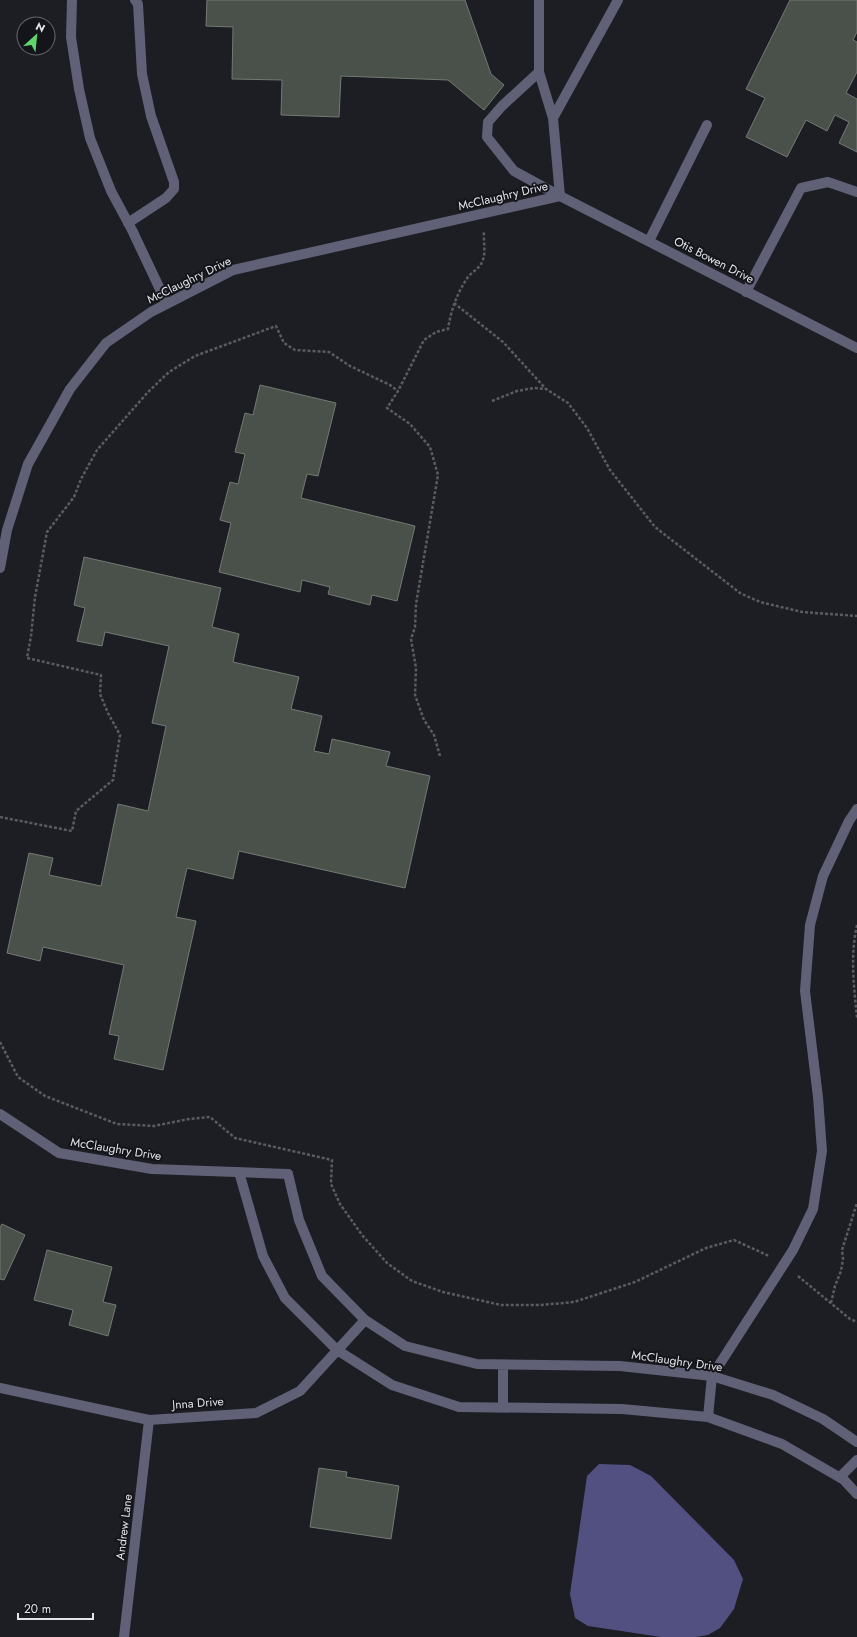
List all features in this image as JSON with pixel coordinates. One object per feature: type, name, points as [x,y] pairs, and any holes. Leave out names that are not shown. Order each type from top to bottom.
[{"type":"street","points":[[72,0],[71,37],[90,138],[110,191],[128,223],[167,304]]},
{"type":"street","points":[[128,223],[166,198],[174,189],[174,182],[151,116],[142,74],[138,4],[135,0]]},
{"type":"street","points":[[539,0],[538,72],[553,118],[560,196]]},
{"type":"street","points":[[553,118],[618,0]]},
{"type":"street","name":"Otis Bowen Drive","points":[[538,72],[502,106],[488,122],[487,137],[514,171],[746,292],[856,345]]},
{"type":"street","points":[[649,241],[707,124]]},
{"type":"street","points":[[746,292],[801,188],[828,182],[857,192]]},
{"type":"street","name":"McClaughry Drive","points":[[0,568],[7,530],[28,464],[70,389],[106,343],[151,312],[234,270],[560,196]]},
{"type":"street","points":[[708,1417],[712,1376],[793,1250],[813,1208],[822,1151],[818,1097],[805,992],[810,925],[823,876],[849,821],[857,809]]},
{"type":"street","name":"McClaughry Drive","points":[[0,1114],[59,1152],[152,1169],[288,1174],[299,1220],[322,1276],[365,1320],[405,1346],[478,1364],[620,1366],[712,1376],[773,1395],[823,1419],[857,1442]]},
{"type":"street","points":[[239,1172],[263,1256],[285,1298],[337,1350],[392,1385],[459,1407],[622,1409],[708,1417],[782,1444],[840,1477],[857,1494]]},
{"type":"street","name":"Jnna Drive","points":[[0,1388],[149,1420],[256,1413],[300,1391],[365,1320]]},
{"type":"street","points":[[502,1364],[503,1407]]},
{"type":"street","name":"Andrew Lane","points":[[124,1637],[149,1420]]},
{"type":"street","points":[[840,1477],[857,1460]]},
{"type":"path","points":[[440,756],[434,735],[424,720],[415,695],[416,668],[411,639],[415,627],[416,604],[438,475],[430,447],[410,424],[387,408],[398,391],[424,340],[436,332],[448,329],[454,303],[468,276],[482,264],[485,248],[483,239],[486,213]]},
{"type":"path","points":[[454,303],[503,342],[546,389],[568,403],[587,428],[610,470],[655,528],[740,593],[760,602],[802,612],[857,616]]},
{"type":"path","points":[[0,817],[72,831],[76,811],[113,780],[120,735],[100,694],[101,676],[27,658],[35,597],[47,532],[74,497],[81,479],[96,450],[148,392],[169,372],[195,356],[276,326],[284,343],[295,350],[328,352],[350,366],[390,384],[398,391]]},
{"type":"path","points":[[492,401],[517,391],[534,388],[546,389]]},
{"type":"path","points":[[857,925],[854,938],[853,975],[857,1018]]},
{"type":"path","points":[[0,1042],[18,1077],[45,1096],[117,1124],[154,1126],[189,1119],[210,1117],[235,1138],[332,1160],[331,1184],[340,1204],[362,1235],[387,1263],[412,1281],[442,1292],[501,1305],[541,1305],[574,1302],[635,1282],[706,1248],[734,1240],[768,1256],[799,1276],[850,1319],[857,1322]]},
{"type":"path","points":[[831,1303],[835,1286],[841,1271],[843,1259],[842,1250],[857,1203]]},
{"type":"shaded area","points":[[599,1464],[630,1465],[651,1476],[734,1560],[743,1579],[734,1609],[720,1628],[708,1635],[696,1637],[661,1637],[588,1626],[575,1618],[570,1594],[587,1476]]},
{"type":"building","points":[[207,0],[465,0],[491,74],[504,85],[484,110],[448,80],[341,76],[339,117],[281,115],[282,80],[232,79],[233,27],[206,26]]},
{"type":"building","points":[[790,0],[857,0],[857,32],[853,40],[857,42],[857,72],[846,93],[857,99],[857,152],[839,143],[849,122],[835,115],[827,131],[806,120],[787,157],[746,137],[765,98],[746,89]]},
{"type":"building","points":[[260,385],[336,403],[318,476],[307,474],[301,498],[415,526],[397,601],[372,595],[370,605],[328,594],[330,587],[302,580],[300,592],[219,572],[231,523],[220,520],[230,482],[238,484],[245,454],[235,452],[245,413],[253,415]]},
{"type":"building","points":[[84,557],[221,588],[212,627],[239,634],[233,662],[299,677],[291,709],[322,716],[314,751],[329,754],[332,739],[390,752],[386,766],[430,776],[405,888],[239,851],[233,879],[187,868],[176,917],[196,921],[163,1070],[114,1059],[119,1036],[109,1034],[124,965],[43,947],[40,961],[7,953],[29,853],[53,858],[49,875],[101,886],[118,804],[148,811],[166,726],[152,723],[169,646],[105,632],[102,646],[77,641],[85,608],[74,605]]},
{"type":"building","points":[[2,1224],[25,1235],[4,1280],[0,1279],[0,1227]]},
{"type":"building","points":[[47,1250],[112,1267],[103,1302],[116,1305],[108,1336],[69,1325],[73,1310],[34,1300]]},
{"type":"building","points":[[319,1468],[347,1472],[346,1477],[399,1486],[391,1539],[310,1527]]}]
